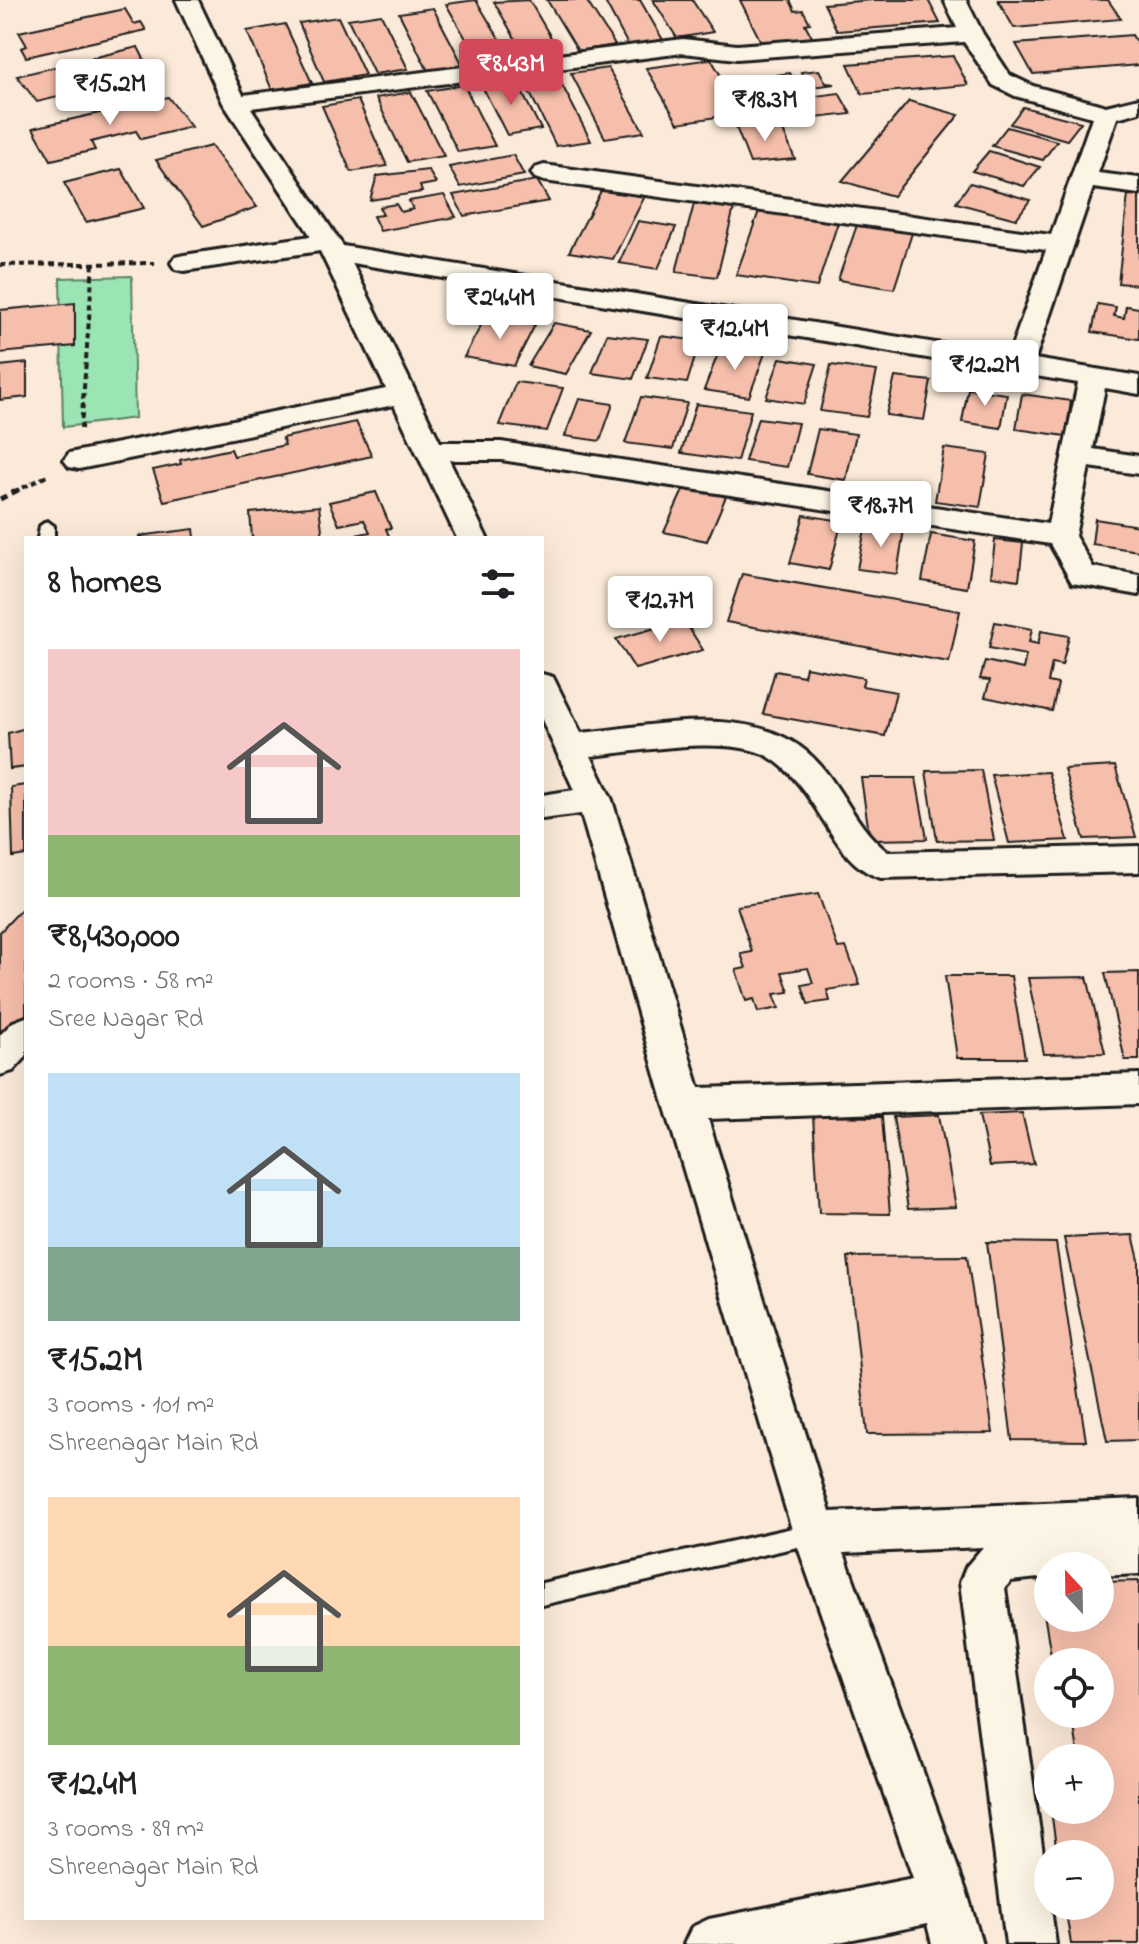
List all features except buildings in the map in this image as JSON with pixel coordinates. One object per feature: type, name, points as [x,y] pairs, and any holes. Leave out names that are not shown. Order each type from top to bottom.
[{"type":"street","points":[[187,0],[235,103],[330,247],[471,536]]},
{"type":"street","points":[[955,0],[971,34],[1001,80],[1024,91],[1106,113],[1139,105]]},
{"type":"street","points":[[235,103],[683,46],[737,52],[971,34]]},
{"type":"street","points":[[1019,367],[1106,113]]},
{"type":"street","points":[[544,173],[1061,244]]},
{"type":"street","points":[[1083,179],[1139,186]]},
{"type":"street","points":[[184,263],[330,247],[1019,367],[1139,385]]},
{"type":"street","points":[[1093,379],[1060,536],[1083,576],[1139,585]]},
{"type":"street","points":[[79,460],[404,394]]},
{"type":"street","points":[[431,451],[501,451],[1060,536]]},
{"type":"street","points":[[1077,456],[1139,465]]},
{"type":"street","points":[[544,689],[573,746],[595,800],[683,1104],[815,1533],[944,1896],[957,1944]]},
{"type":"street","points":[[573,746],[704,734],[769,743],[801,764],[825,794],[862,854],[881,865],[1139,859]]},
{"type":"street","points":[[544,807],[595,800]]},
{"type":"street","points":[[0,1060],[24,1034]]},
{"type":"street","points":[[683,1104],[1139,1089]]},
{"type":"street","points":[[815,1533],[1139,1520]]},
{"type":"street","points":[[1031,1944],[982,1582],[999,1561],[1139,1553]]},
{"type":"street","points":[[709,1944],[944,1896]]},
{"type":"lane","points":[[544,1594],[815,1533]]},
{"type":"path","points":[[0,499],[79,460],[93,263]]},
{"type":"path","points":[[0,265],[184,263]]},
{"type":"green space","points":[[132,276],[135,418],[63,427],[60,278]]}]
